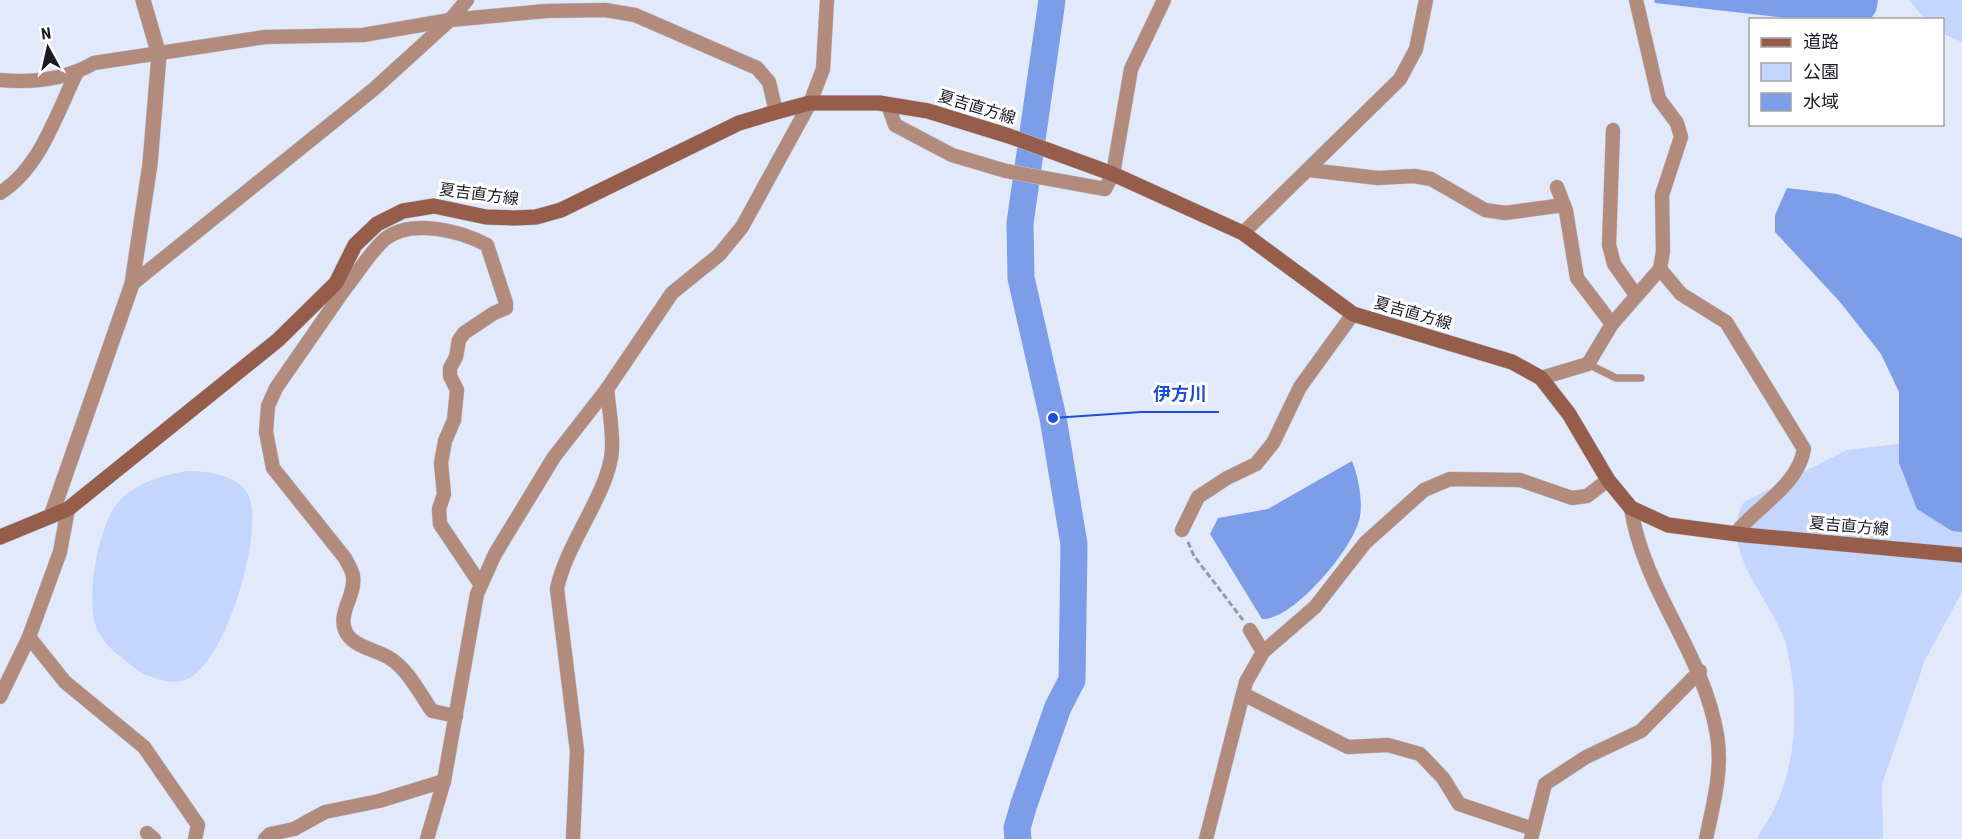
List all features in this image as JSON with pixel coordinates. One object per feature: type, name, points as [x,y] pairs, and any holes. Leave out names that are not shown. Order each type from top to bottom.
[{"type":"main road","name":"夏吉直方線","points":[[0,537],[68,509],[278,340],[340,286],[355,245],[377,224],[403,211],[435,206],[486,216],[536,217],[561,210],[739,123],[810,103],[888,105],[928,111],[1009,136],[1113,174],[1243,233],[1353,314],[1512,362],[1541,378],[1569,414],[1608,480],[1631,508],[1668,525],[1735,534],[1962,555]]},
{"type":"street","points":[[51,516],[132,284],[150,164],[159,55],[143,0]]},
{"type":"street","points":[[132,284],[374,90],[450,20],[467,0]]},
{"type":"street","points":[[427,839],[444,781],[477,594],[495,555],[555,457],[607,389],[672,293],[719,255],[742,227],[810,103],[823,69],[827,0]]},
{"type":"street","points":[[888,105],[895,124],[952,155],[1006,171],[1105,189],[1113,174],[1131,69],[1164,0]]},
{"type":"street","points":[[1243,233],[1400,79],[1416,49],[1426,0]]},
{"type":"street","points":[[1541,378],[1588,364],[1612,324],[1660,268],[1663,251],[1662,195],[1681,137],[1677,123],[1659,99],[1636,0]]},
{"type":"street","points":[[0,80],[22,82],[76,74],[94,63],[159,55],[265,37],[363,35],[450,20],[546,11],[605,10],[635,15],[757,68],[769,82],[776,112]]},
{"type":"street","points":[[0,194],[31,166],[76,74]]},
{"type":"street","points":[[1613,130],[1609,244],[1614,264],[1636,296]]},
{"type":"street","points":[[1309,170],[1378,178],[1414,176],[1431,179],[1485,210],[1505,213],[1564,205]]},
{"type":"street","points":[[1557,187],[1564,205],[1577,278],[1612,324]]},
{"type":"street","points":[[456,716],[432,711],[408,676],[392,660],[354,641],[345,632],[342,619],[352,594],[353,575],[345,558],[273,468],[266,432],[267,406],[276,388],[340,286],[385,239],[401,232],[424,228],[474,238],[487,245],[506,303],[506,308],[494,313],[464,333],[450,368],[450,376],[458,390],[454,420],[445,441],[441,464],[444,494],[439,509],[440,524],[481,585]]},
{"type":"street","points":[[1660,268],[1681,294],[1726,322],[1804,450],[1802,462],[1791,480],[1748,518],[1735,534]]},
{"type":"street","points":[[1182,530],[1198,497],[1227,478],[1256,464],[1273,443],[1300,387],[1353,314]]},
{"type":"street","points":[[573,839],[577,751],[557,589],[561,569],[600,488],[612,451],[607,389]]},
{"type":"street","points":[[1206,839],[1246,682],[1263,652],[1315,608],[1365,543],[1424,490],[1450,479],[1520,480],[1572,498],[1587,496],[1608,480]]},
{"type":"street","points":[[1631,508],[1636,537],[1647,571],[1700,671],[1718,736],[1719,779],[1706,839]]},
{"type":"street","points":[[1,691],[29,637],[60,552],[68,509]]},
{"type":"street","points":[[1250,630],[1263,652]]},
{"type":"street","points":[[29,637],[65,682],[144,747],[198,825],[195,839]]},
{"type":"street","points":[[1243,694],[1348,747],[1388,745],[1420,754],[1443,778],[1459,804],[1532,834],[1545,784],[1586,757],[1641,731],[1700,671]]},
{"type":"street","points":[[265,839],[270,834],[294,829],[325,812],[379,801],[444,781]]},
{"type":"lane","points":[[1588,364],[1616,378],[1641,378]]},
{"type":"path","points":[[1182,530],[1194,556],[1250,630]]},
{"type":"green space","points":[[1909,0],[1962,0],[1962,42],[1944,34],[1944,18],[1924,18]]},
{"type":"green space","points":[[1898,444],[1944,447],[1962,457],[1962,592],[1925,660],[1882,784],[1883,839],[1757,839],[1775,808],[1789,765],[1794,725],[1793,684],[1786,645],[1780,628],[1742,557],[1737,538],[1737,520],[1744,502],[1847,450]]},
{"type":"green space","points":[[187,471],[221,475],[237,482],[243,488],[248,494],[252,512],[251,537],[238,598],[213,653],[198,672],[182,681],[175,682],[142,673],[106,643],[94,620],[93,585],[95,564],[106,525],[121,499],[135,488],[151,480]]},
{"type":"water","points":[[1654,0],[1878,0],[1876,11],[1871,18],[1787,18],[1655,3]]},
{"type":"water","points":[[1787,188],[1837,194],[1962,238],[1962,532],[1952,531],[1917,509],[1899,463],[1899,392],[1881,354],[1840,302],[1775,232],[1775,215]]},
{"type":"water","points":[[1352,461],[1359,488],[1361,510],[1356,529],[1347,545],[1321,580],[1306,595],[1290,608],[1275,616],[1262,619],[1210,534],[1218,518],[1268,509]]},
{"type":"waterway","points":[[1018,839],[1017,828],[1024,804],[1058,707],[1072,680],[1074,544],[1053,418],[1021,278],[1020,223],[1052,0]]},
{"type":"place","name":"伊方川","points":[[1053,418]]}]
